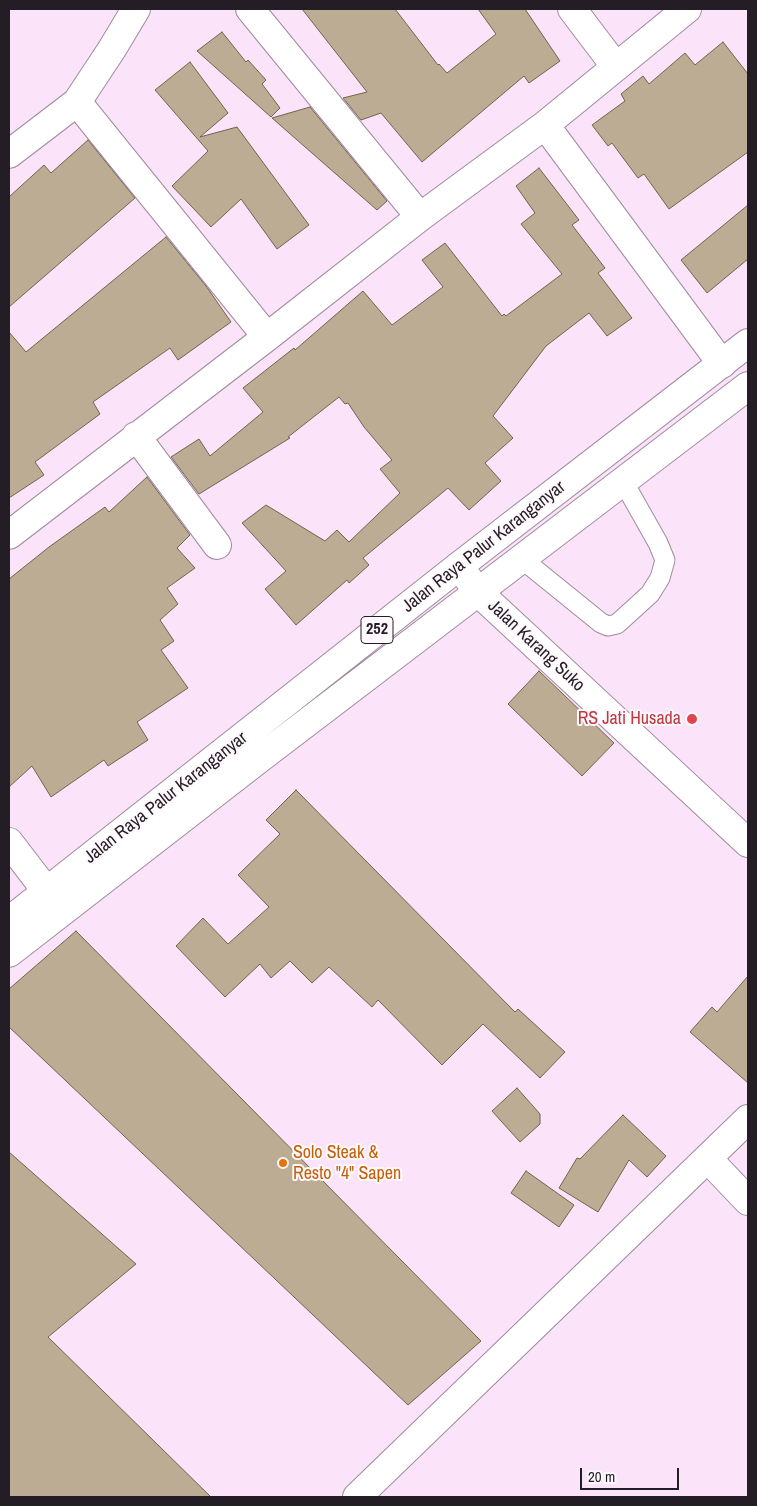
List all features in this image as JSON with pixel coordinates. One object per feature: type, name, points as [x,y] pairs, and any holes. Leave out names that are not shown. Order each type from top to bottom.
[{"type":"street","points":[[9,154],[77,102],[136,9]]},
{"type":"street","points":[[250,9],[420,217]]},
{"type":"street","points":[[572,9],[616,66]]},
{"type":"street","points":[[9,535],[136,436],[268,337],[420,217],[545,125],[687,9]]},
{"type":"street","points":[[77,102],[268,337]]},
{"type":"street","points":[[545,125],[722,364]]},
{"type":"street","name":"Jalan Raya Palur Karanganyar","points":[[9,953],[54,902],[459,566],[748,343]]},
{"type":"street","name":"Jalan Raya Palur Karanganyar","points":[[9,920],[54,902],[478,592],[748,386]]},
{"type":"street","points":[[136,436],[217,545]]},
{"type":"street","name":"Jalan Karang Suko","points":[[459,566],[478,592],[748,843]]},
{"type":"street","points":[[9,842],[54,902]]},
{"type":"street","points":[[357,1497],[748,1119]]},
{"type":"street","points":[[708,1159],[748,1202]]},
{"type":"lane","points":[[522,559],[601,623],[608,626],[617,624],[650,594],[660,578],[665,560],[655,536],[623,481]]},
{"type":"building","points":[[302,9],[395,9],[438,65],[447,73],[496,34],[478,9],[525,9],[560,61],[529,83],[524,76],[422,162],[381,113],[361,120],[343,98],[367,92]]},
{"type":"building","points":[[222,32],[246,62],[248,60],[266,80],[262,84],[280,108],[271,117],[197,51]]},
{"type":"building","points":[[723,42],[748,74],[748,152],[669,209],[644,174],[638,178],[612,143],[608,146],[592,125],[625,101],[621,94],[643,76],[649,84],[685,53],[695,65]]},
{"type":"building","points":[[190,62],[228,113],[200,137],[237,127],[309,225],[277,249],[241,199],[211,227],[172,186],[208,151],[155,90]]},
{"type":"building","points":[[310,107],[387,201],[377,210],[272,118]]},
{"type":"building","points":[[88,140],[135,198],[9,307],[9,197],[44,165],[51,173]]},
{"type":"building","points":[[539,168],[579,220],[572,225],[605,268],[598,273],[632,318],[607,336],[589,313],[546,346],[493,416],[513,438],[485,463],[501,481],[469,510],[448,488],[363,558],[369,565],[349,583],[347,580],[296,625],[265,589],[286,571],[242,523],[266,505],[325,541],[337,530],[349,542],[400,493],[380,469],[392,460],[364,427],[348,403],[345,404],[339,397],[288,437],[290,438],[199,494],[171,457],[199,439],[210,456],[263,412],[243,388],[294,348],[295,350],[363,291],[392,325],[443,287],[422,260],[445,243],[502,316],[504,314],[506,316],[562,274],[521,224],[535,213],[516,186]]},
{"type":"building","points":[[748,205],[748,259],[707,293],[681,260]]},
{"type":"building","points":[[166,237],[206,286],[231,322],[178,360],[170,348],[93,402],[100,414],[35,462],[44,475],[9,498],[9,332],[26,352]]},
{"type":"building","points":[[147,477],[190,535],[177,548],[195,568],[167,588],[178,604],[160,620],[174,641],[161,650],[188,688],[137,722],[148,740],[108,766],[104,760],[51,797],[32,766],[9,787],[9,579],[49,547],[105,507],[109,512]]},
{"type":"building","points":[[539,671],[614,743],[582,776],[508,704]]},
{"type":"building","points":[[296,790],[515,1012],[518,1009],[565,1052],[540,1078],[483,1024],[442,1065],[378,1000],[372,1007],[329,967],[312,983],[290,961],[271,978],[260,964],[225,997],[176,946],[203,918],[228,944],[269,907],[238,875],[280,834],[266,820]]},
{"type":"building","points":[[76,931],[481,1341],[408,1405],[9,1027],[9,989]]},
{"type":"building","points":[[748,976],[748,1083],[690,1032],[712,1007],[717,1012]]},
{"type":"building","points":[[517,1088],[540,1114],[540,1124],[520,1142],[492,1111]]},
{"type":"building","points":[[623,1115],[666,1156],[647,1177],[629,1160],[598,1212],[559,1188],[577,1158],[580,1159]]},
{"type":"building","points":[[9,1152],[136,1264],[48,1337],[211,1497],[9,1497]]},
{"type":"building","points":[[526,1171],[574,1205],[559,1227],[511,1193]]},
{"type":"place","name":"RS Jati Husada","points":[[692,719]]},
{"type":"place","name":"Solo Steak & Resto \"4\" Sapen","points":[[283,1163]]}]
